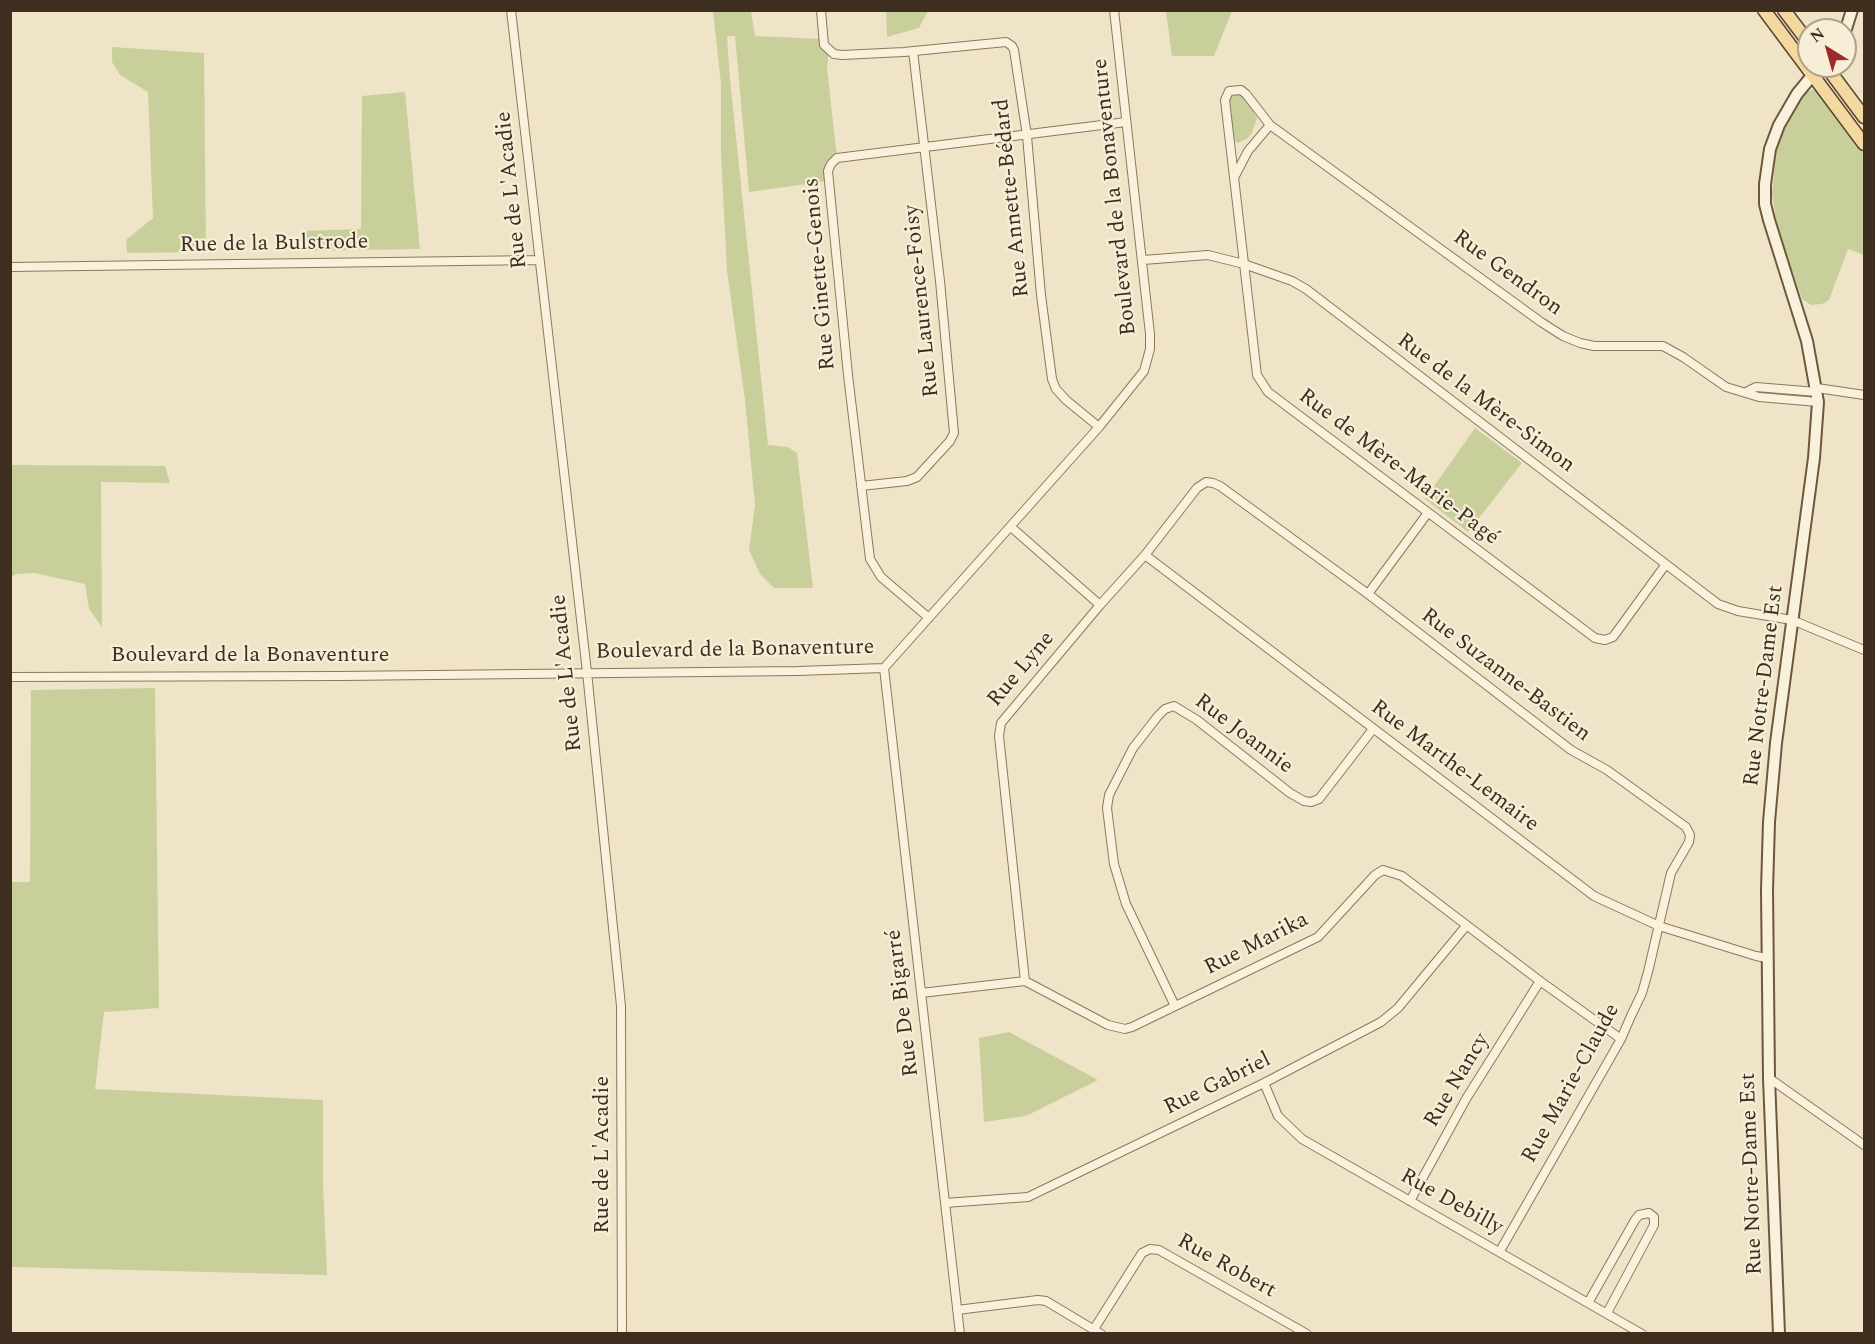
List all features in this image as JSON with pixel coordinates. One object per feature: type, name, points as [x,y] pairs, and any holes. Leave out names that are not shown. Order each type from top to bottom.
[{"type":"main road","points":[[1764,10],[1797,48]]},
{"type":"main road","points":[[1784,10],[1797,27]]},
{"type":"main road","points":[[1821,78],[1864,144]]},
{"type":"main road","points":[[1835,78],[1864,117]]},
{"type":"street","name":"Rue de L'Acadie","points":[[511,10],[587,672],[621,1006],[622,1334]]},
{"type":"street","points":[[821,10],[822,39],[828,50],[834,54],[913,51]]},
{"type":"street","name":"Boulevard de la Bonaventure","points":[[10,677],[341,676],[884,668],[1099,427],[1144,371],[1148,358],[1150,334],[1114,10]]},
{"type":"street","name":"Rue Annette-Bédard","points":[[913,51],[1006,42],[1014,50],[1027,136],[1041,295],[1052,379],[1056,389],[1066,400],[1099,427]]},
{"type":"street","name":"Rue Laurence-Foisy","points":[[861,486],[907,481],[917,477],[950,441],[954,433],[940,281],[913,51]]},
{"type":"street","name":"Rue Notre-Dame Est","points":[[1779,1334],[1769,1078],[1767,890],[1770,812],[1792,620],[1814,458],[1817,394],[1807,341],[1769,220],[1765,184],[1770,149],[1779,124],[1787,108],[1810,78]]},
{"type":"street","name":"Rue de Mère-Marie-Pagé","points":[[1270,125],[1246,94],[1241,90],[1229,91],[1225,100],[1257,375],[1262,386],[1427,514],[1595,638],[1605,640],[1613,637],[1666,564]]},
{"type":"street","name":"Rue Ginette-Genois","points":[[929,618],[893,588],[875,569],[870,559],[848,375],[828,171],[837,158],[1126,122]]},
{"type":"street","points":[[1234,178],[1248,150],[1270,125]]},
{"type":"street","name":"Rue Gendron","points":[[1270,125],[1563,336],[1594,346],[1663,346],[1726,387],[1759,397],[1817,394],[1864,395]]},
{"type":"street","name":"Rue de la Mère-Simon","points":[[1143,260],[1208,255],[1275,274],[1306,289],[1718,604],[1728,609],[1792,620],[1864,650]]},
{"type":"street","name":"Rue de la Bulstrode","points":[[10,267],[539,260]]},
{"type":"street","name":"Rue Lyne","points":[[1025,981],[999,736],[1001,723],[1145,555],[1197,488],[1206,482],[1220,486]]},
{"type":"street","name":"Rue Suzanne-Bastien","points":[[1220,486],[1368,594],[1571,750],[1607,770],[1686,827],[1690,835],[1689,842],[1671,873],[1659,926]]},
{"type":"street","points":[[1368,594],[1427,514]]},
{"type":"street","points":[[1011,527],[1100,605]]},
{"type":"street","name":"Rue Marthe-Lemaire","points":[[1145,555],[1594,896],[1659,926],[1767,958]]},
{"type":"street","name":"Rue De Bigarré","points":[[884,668],[960,1334]]},
{"type":"street","name":"Rue Joannie","points":[[1175,1006],[1126,904],[1114,864],[1107,808],[1109,795],[1133,748],[1158,716],[1165,709],[1174,706],[1197,720],[1290,793],[1304,801],[1311,802],[1319,799],[1373,729]]},
{"type":"street","name":"Rue Marika","points":[[1025,981],[1108,1026],[1125,1029],[1132,1027],[1318,937],[1375,874],[1383,870],[1402,876],[1620,1039]]},
{"type":"street","name":"Rue Gabriel","points":[[945,1203],[1028,1197],[1264,1083],[1389,1017],[1466,926]]},
{"type":"street","name":"Rue Marie-Claude","points":[[1500,1251],[1620,1039],[1642,993],[1659,926]]},
{"type":"street","points":[[921,993],[1025,981]]},
{"type":"street","name":"Rue Nancy","points":[[1410,1201],[1466,1099],[1540,981]]},
{"type":"street","points":[[1769,1078],[1864,1145]]},
{"type":"street","name":"Rue Debilly","points":[[1264,1083],[1278,1116],[1293,1132],[1312,1146],[1500,1251],[1642,1334]]},
{"type":"street","points":[[1588,1303],[1635,1220],[1639,1215],[1649,1213],[1654,1217],[1654,1226],[1606,1313]]},
{"type":"street","name":"Rue Robert","points":[[1098,1331],[1142,1253],[1150,1249],[1159,1250],[1307,1334]]},
{"type":"street","points":[[957,1310],[1046,1301],[1098,1331]]},
{"type":"green space","points":[[886,10],[928,11],[919,28],[887,37]]},
{"type":"green space","points":[[713,11],[751,11],[755,36],[823,39],[829,50],[827,68],[837,158],[828,181],[749,192],[735,36],[727,36],[768,445],[788,447],[797,453],[813,588],[774,588],[760,574],[749,550],[755,505],[745,400],[727,271],[721,155],[721,84]]},
{"type":"green space","points":[[1166,11],[1232,11],[1214,56],[1172,56]]},
{"type":"green space","points":[[112,47],[204,53],[206,252],[127,253],[126,240],[153,218],[148,92],[120,75],[112,62]]},
{"type":"green space","points":[[1816,89],[1864,155],[1864,255],[1848,249],[1829,300],[1822,304],[1811,305],[1802,299],[1777,227],[1772,194],[1777,143],[1787,117],[1803,92]]},
{"type":"green space","points":[[405,92],[420,249],[301,251],[300,231],[361,229],[362,96]]},
{"type":"green space","points":[[1241,95],[1246,99],[1257,118],[1252,133],[1238,143],[1232,138],[1227,104],[1229,96]]},
{"type":"green space","points":[[1475,428],[1522,463],[1468,532],[1425,499]]},
{"type":"green space","points":[[11,465],[165,466],[170,483],[101,482],[102,627],[89,609],[85,584],[34,573],[17,574],[11,577]]},
{"type":"green space","points":[[155,688],[159,1008],[104,1012],[95,1089],[323,1100],[323,1183],[327,1275],[11,1267],[10,882],[30,882],[31,690]]},
{"type":"green space","points":[[1009,1032],[1098,1080],[1026,1116],[984,1122],[979,1038]]}]
